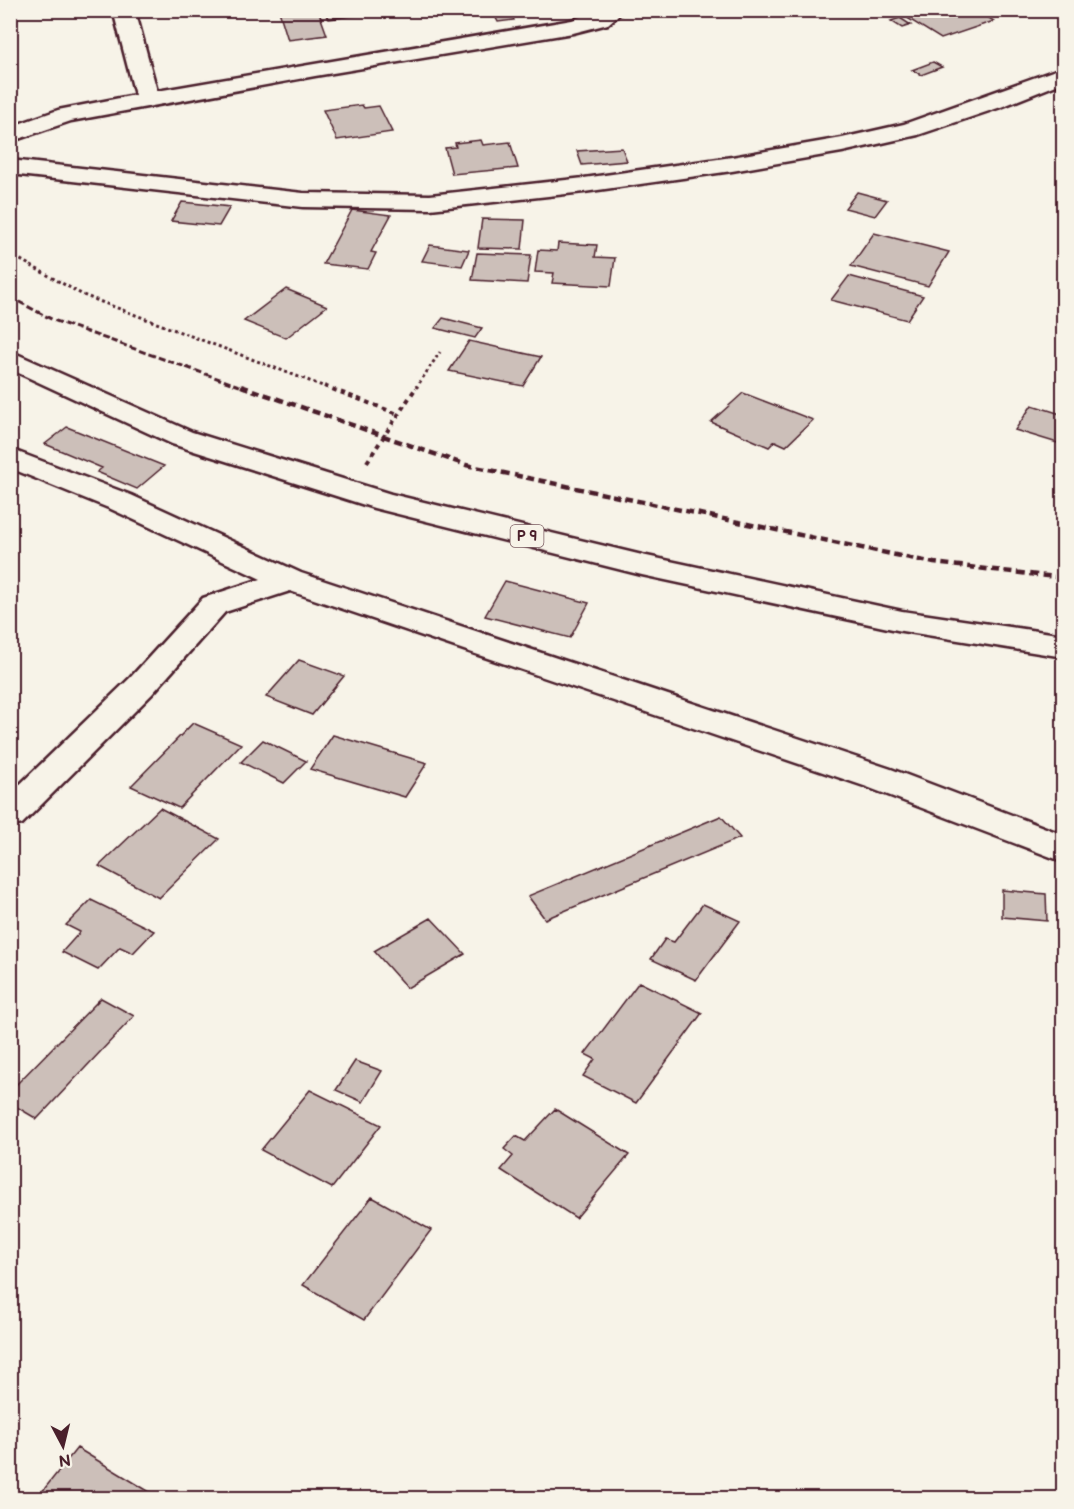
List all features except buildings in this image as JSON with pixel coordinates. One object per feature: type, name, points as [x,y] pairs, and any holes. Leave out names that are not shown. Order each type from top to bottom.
[{"type":"street","points":[[124,10],[148,101]]},
{"type":"street","points":[[10,135],[66,115],[315,69],[573,26],[600,20],[614,10]]},
{"type":"street","points":[[10,167],[303,200],[430,202],[618,180],[842,145],[910,130],[993,102],[1064,74]]},
{"type":"street","name":"P 9","points":[[10,359],[182,438],[348,490],[664,570],[902,621],[1064,646]]},
{"type":"street","points":[[10,458],[121,502],[290,580],[879,778],[1064,849]]},
{"type":"street","points":[[10,815],[141,687],[214,605],[290,580]]},
{"type":"path","points":[[10,254],[83,295],[398,414]]},
{"type":"path","points":[[348,490],[440,352]]},
{"type":"railway","points":[[10,297],[53,320],[245,388]]},
{"type":"railway","points":[[241,386],[466,465],[934,563],[1064,578]]}]
